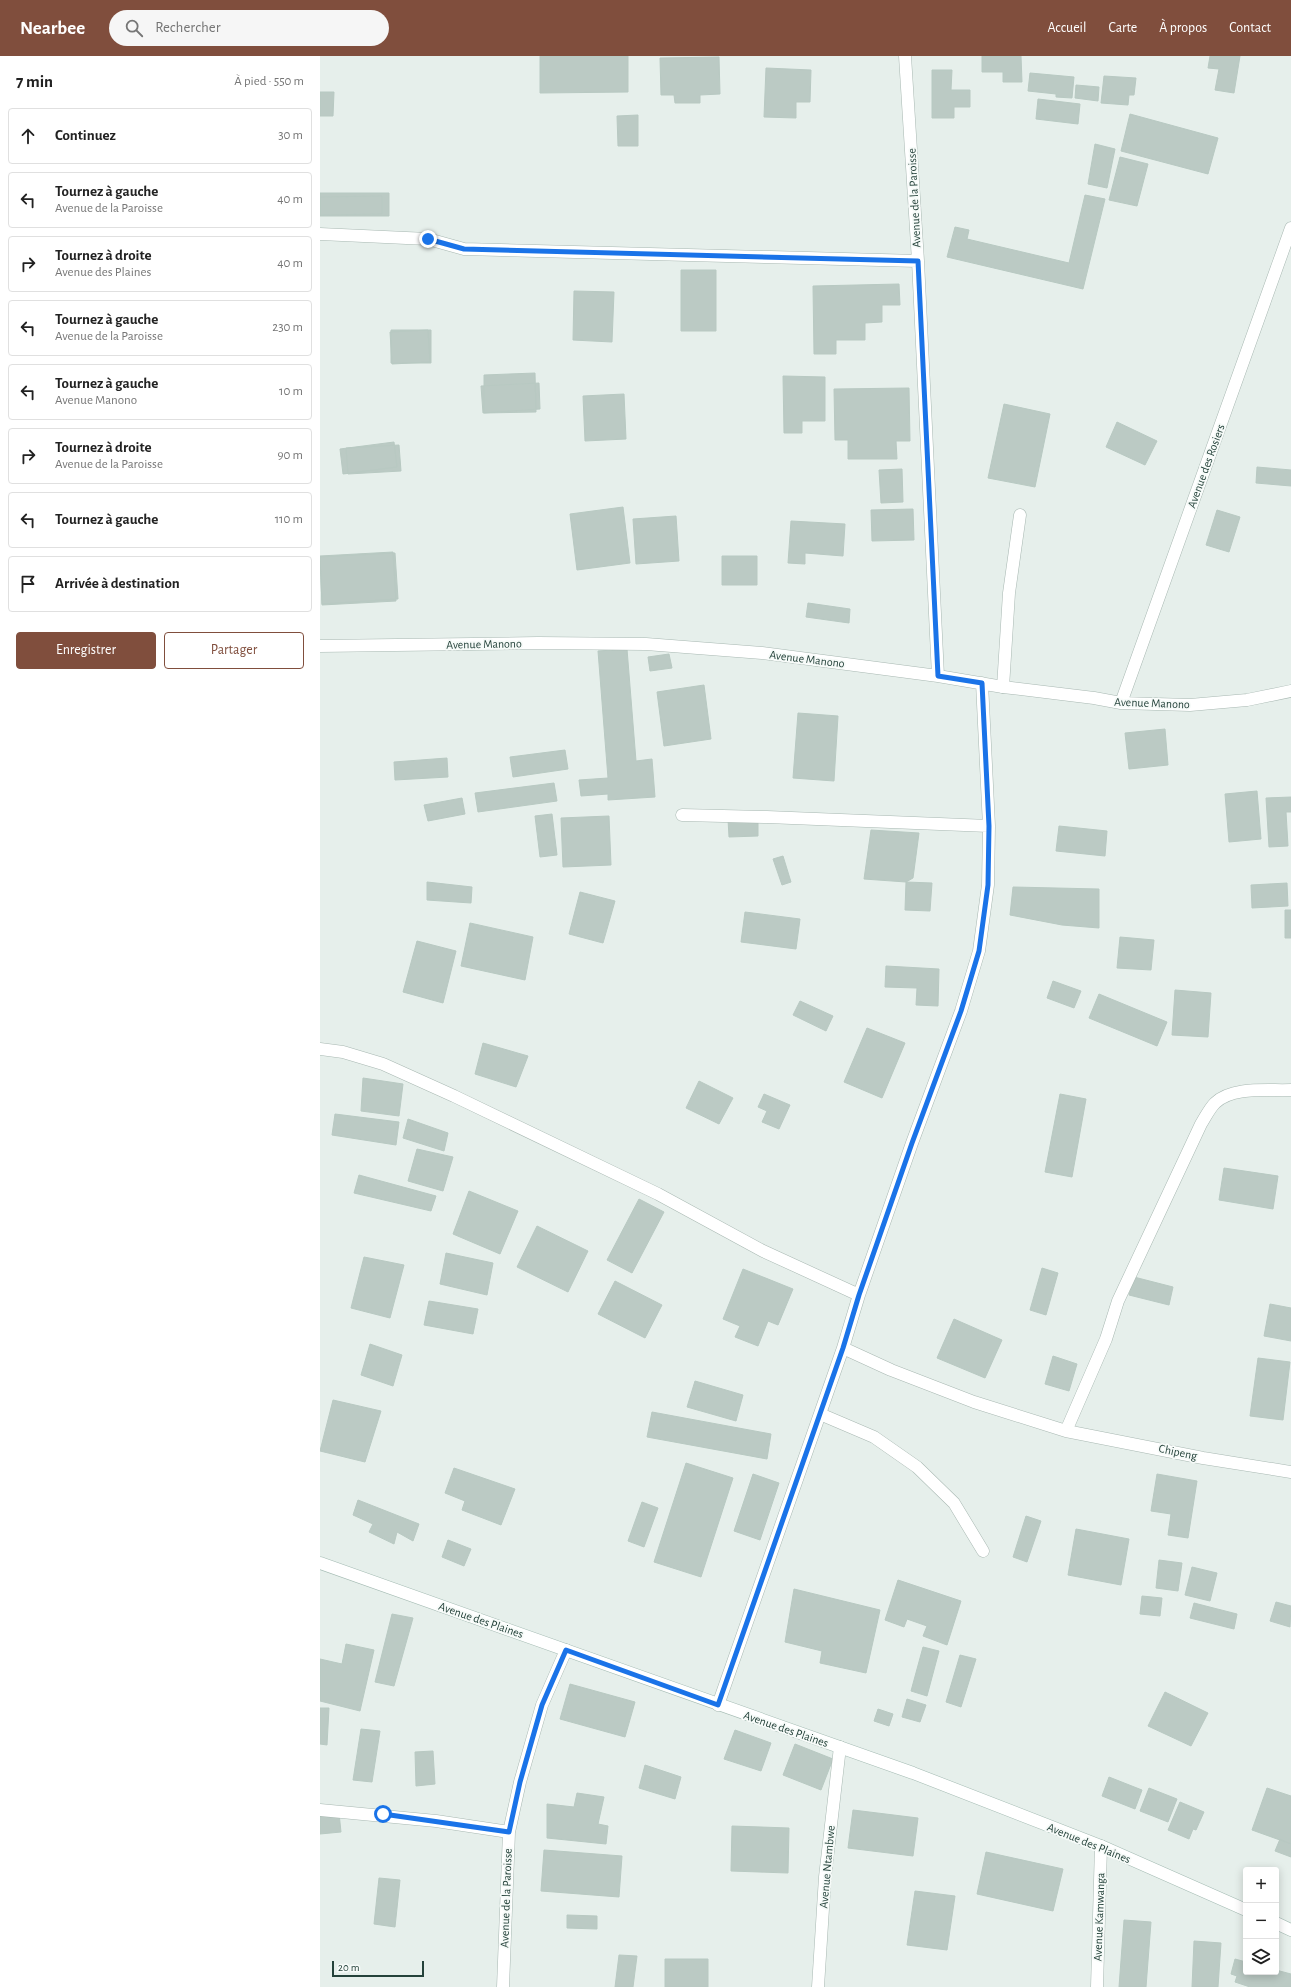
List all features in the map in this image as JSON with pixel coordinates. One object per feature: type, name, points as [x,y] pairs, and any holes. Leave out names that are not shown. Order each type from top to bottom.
[{"type":"street","name":"Avenue de la Paroisse","points":[[905,56],[918,261],[938,676]]},
{"type":"street","name":"Avenue des Rosiers","points":[[1121,703],[1291,228]]},
{"type":"street","points":[[320,234],[428,239],[464,249],[918,261]]},
{"type":"street","points":[[1003,687],[1009,593],[1020,515]]},
{"type":"street","name":"Avenue Manono","points":[[320,646],[538,643],[646,644],[762,653],[938,676],[1003,687],[1094,698],[1121,703],[1190,705],[1247,700],[1291,691]]},
{"type":"street","points":[[718,1705],[843,1348],[859,1295],[912,1143],[961,1011],[979,951],[988,885],[989,826],[982,683]]},
{"type":"street","points":[[682,815],[989,826]]},
{"type":"street","points":[[320,1049],[343,1052],[382,1064],[454,1096],[658,1194],[763,1251],[859,1295]]},
{"type":"street","points":[[1066,1431],[1106,1339],[1118,1301],[1201,1124],[1215,1104],[1223,1098],[1248,1092],[1291,1090]]},
{"type":"street","name":"Chipeng","points":[[843,1348],[891,1370],[974,1402],[1066,1431],[1203,1458],[1291,1472]]},
{"type":"street","points":[[820,1414],[874,1437],[917,1467],[954,1503],[983,1551]]},
{"type":"street","name":"Avenue des Plaines","points":[[320,1563],[912,1773],[1101,1846],[1243,1909]]},
{"type":"street","name":"Avenue de la Paroisse","points":[[503,1987],[509,1832],[520,1782],[542,1705],[566,1650]]},
{"type":"street","name":"Avenue Ntambwe","points":[[818,1987],[825,1877],[840,1747]]},
{"type":"street","points":[[320,1810],[429,1820],[509,1832]]},
{"type":"street","name":"Avenue Kamwanga","points":[[1097,1987],[1101,1846]]},
{"type":"street","points":[[1279,1924],[1291,1930]]},
{"type":"building","points":[[540,56],[628,56],[628,92],[540,93]]},
{"type":"building","points":[[982,56],[1021,56],[1022,82],[1003,82],[1003,72],[982,72]]},
{"type":"building","points":[[1210,56],[1240,56],[1234,93],[1215,90],[1219,69],[1208,68]]},
{"type":"building","points":[[719,57],[720,94],[700,95],[700,103],[675,103],[674,95],[661,95],[660,58]]},
{"type":"building","points":[[766,68],[811,70],[810,102],[796,102],[796,118],[764,117]]},
{"type":"building","points":[[932,70],[952,70],[951,90],[970,90],[970,107],[954,107],[954,118],[932,118]]},
{"type":"building","points":[[1030,73],[1074,77],[1072,98],[1056,97],[1056,94],[1028,91]]},
{"type":"building","points":[[1104,76],[1136,78],[1134,95],[1129,95],[1128,105],[1101,103]]},
{"type":"building","points":[[1076,85],[1099,87],[1098,101],[1075,98]]},
{"type":"building","points":[[320,92],[334,92],[333,116],[320,116]]},
{"type":"building","points":[[1038,99],[1080,104],[1078,124],[1036,119]]},
{"type":"building","points":[[1130,114],[1218,138],[1208,174],[1121,151]]},
{"type":"building","points":[[638,115],[638,146],[618,146],[617,116]]},
{"type":"building","points":[[1095,144],[1115,149],[1107,188],[1088,184]]},
{"type":"building","points":[[1120,157],[1148,164],[1137,206],[1109,200]]},
{"type":"building","points":[[320,193],[389,193],[389,216],[320,216]]},
{"type":"building","points":[[1085,195],[1105,199],[1083,289],[947,257],[955,227],[969,230],[967,239],[1069,263]]},
{"type":"building","points":[[382,196],[382,214],[320,215],[320,197]]},
{"type":"building","points":[[681,270],[716,270],[716,331],[681,331]]},
{"type":"building","points":[[899,284],[900,305],[882,305],[882,322],[865,323],[865,340],[836,340],[836,354],[814,354],[813,286]]},
{"type":"building","points":[[574,291],[614,292],[612,342],[573,340]]},
{"type":"building","points":[[391,330],[431,330],[431,363],[391,363]]},
{"type":"building","points":[[428,330],[430,362],[392,364],[390,332]]},
{"type":"building","points":[[535,373],[536,412],[484,413],[484,375]]},
{"type":"building","points":[[783,376],[825,377],[825,421],[802,421],[802,433],[784,433]]},
{"type":"building","points":[[539,383],[540,409],[483,413],[481,386]]},
{"type":"building","points":[[909,388],[910,441],[896,441],[897,459],[848,459],[848,440],[835,440],[834,389]]},
{"type":"building","points":[[624,394],[626,439],[585,441],[583,396]]},
{"type":"building","points":[[1004,404],[1050,414],[1035,487],[988,478]]},
{"type":"building","points":[[1117,422],[1157,441],[1145,465],[1106,447]]},
{"type":"building","points":[[394,442],[397,467],[343,474],[340,449]]},
{"type":"building","points":[[399,445],[401,471],[348,474],[346,448]]},
{"type":"building","points":[[1257,467],[1291,470],[1291,486],[1256,483]]},
{"type":"building","points":[[902,469],[903,502],[881,503],[879,470]]},
{"type":"building","points":[[623,507],[630,563],[577,570],[570,514]]},
{"type":"building","points":[[913,509],[914,540],[872,541],[871,510]]},
{"type":"building","points":[[1217,510],[1240,517],[1229,552],[1206,545]]},
{"type":"building","points":[[676,516],[679,561],[636,564],[633,519]]},
{"type":"building","points":[[791,521],[845,524],[843,556],[805,553],[805,564],[788,563]]},
{"type":"building","points":[[393,552],[396,601],[322,605],[320,556]]},
{"type":"building","points":[[395,553],[398,599],[322,604],[320,557]]},
{"type":"building","points":[[722,556],[757,556],[757,585],[722,585]]},
{"type":"building","points":[[808,603],[850,609],[849,623],[806,617]]},
{"type":"building","points":[[627,649],[636,761],[652,759],[655,797],[608,800],[608,794],[581,796],[579,780],[608,778],[598,651]]},
{"type":"building","points":[[669,654],[672,668],[650,671],[648,657]]},
{"type":"building","points":[[704,685],[711,739],[664,746],[657,692]]},
{"type":"building","points":[[798,713],[838,716],[834,781],[793,778]]},
{"type":"building","points":[[1165,729],[1168,765],[1129,769],[1125,733]]},
{"type":"building","points":[[565,750],[568,769],[513,777],[510,757]]},
{"type":"building","points":[[447,758],[448,777],[395,780],[394,762]]},
{"type":"building","points":[[554,783],[557,801],[478,812],[475,793]]},
{"type":"building","points":[[1257,791],[1261,839],[1229,842],[1225,794]]},
{"type":"building","points":[[1291,797],[1291,812],[1286,812],[1288,846],[1269,847],[1266,798]]},
{"type":"building","points":[[462,798],[465,814],[428,821],[424,805]]},
{"type":"building","points":[[552,814],[557,855],[540,857],[535,816]]},
{"type":"building","points":[[609,816],[611,865],[563,867],[561,818]]},
{"type":"building","points":[[758,818],[758,836],[729,837],[728,819]]},
{"type":"building","points":[[1059,826],[1107,831],[1105,856],[1056,851]]},
{"type":"building","points":[[871,830],[919,833],[913,878],[906,882],[864,879]]},
{"type":"building","points":[[783,856],[791,882],[782,885],[773,859]]},
{"type":"building","points":[[427,882],[472,887],[471,903],[427,900]]},
{"type":"building","points":[[906,882],[932,883],[930,911],[905,910]]},
{"type":"building","points":[[1287,883],[1288,906],[1252,908],[1251,885]]},
{"type":"building","points":[[1013,887],[1099,889],[1099,928],[1062,925],[1010,915]]},
{"type":"building","points":[[580,892],[615,901],[603,943],[569,934]]},
{"type":"building","points":[[1285,910],[1291,910],[1291,938],[1285,938]]},
{"type":"building","points":[[745,912],[800,919],[796,949],[741,942]]},
{"type":"building","points":[[470,923],[533,937],[525,980],[461,966]]},
{"type":"building","points":[[1120,937],[1154,940],[1151,970],[1117,968]]},
{"type":"building","points":[[417,941],[456,951],[443,1003],[403,992]]},
{"type":"building","points":[[886,966],[939,969],[938,1006],[916,1005],[917,988],[885,987]]},
{"type":"building","points":[[1053,981],[1081,991],[1074,1008],[1047,998]]},
{"type":"building","points":[[1175,990],[1211,993],[1208,1037],[1172,1035]]},
{"type":"building","points":[[1099,994],[1167,1022],[1157,1046],[1089,1018]]},
{"type":"building","points":[[800,1001],[833,1016],[826,1031],[793,1015]]},
{"type":"building","points":[[867,1028],[905,1043],[882,1098],[844,1082]]},
{"type":"building","points":[[483,1043],[528,1056],[516,1087],[475,1074]]},
{"type":"building","points":[[363,1078],[403,1084],[399,1116],[361,1111]]},
{"type":"building","points":[[699,1081],[733,1098],[719,1124],[686,1108]]},
{"type":"building","points":[[764,1094],[790,1105],[779,1129],[762,1122],[767,1111],[758,1107]]},
{"type":"building","points":[[1060,1094],[1086,1099],[1072,1177],[1045,1172]]},
{"type":"building","points":[[335,1114],[399,1122],[396,1145],[332,1135]]},
{"type":"building","points":[[408,1119],[448,1133],[444,1151],[403,1138]]},
{"type":"building","points":[[417,1149],[453,1157],[443,1191],[408,1181]]},
{"type":"building","points":[[1224,1168],[1278,1176],[1273,1209],[1219,1200]]},
{"type":"building","points":[[359,1175],[436,1196],[431,1211],[354,1193]]},
{"type":"building","points":[[469,1191],[518,1211],[500,1254],[453,1234]]},
{"type":"building","points":[[639,1199],[664,1212],[632,1273],[607,1260]]},
{"type":"building","points":[[537,1226],[588,1251],[568,1292],[517,1267]]},
{"type":"building","points":[[446,1253],[493,1263],[487,1295],[440,1284]]},
{"type":"building","points":[[364,1257],[404,1265],[390,1318],[351,1308]]},
{"type":"building","points":[[1042,1268],[1058,1273],[1046,1315],[1030,1310]]},
{"type":"building","points":[[743,1269],[793,1289],[778,1325],[768,1321],[758,1346],[735,1337],[740,1326],[723,1319]]},
{"type":"building","points":[[1134,1277],[1173,1287],[1169,1305],[1129,1295]]},
{"type":"building","points":[[615,1281],[662,1305],[645,1338],[598,1314]]},
{"type":"building","points":[[429,1301],[478,1309],[473,1334],[424,1325]]},
{"type":"building","points":[[1270,1304],[1291,1308],[1291,1341],[1264,1336]]},
{"type":"building","points":[[954,1319],[1002,1340],[985,1378],[937,1358]]},
{"type":"building","points":[[370,1344],[402,1355],[393,1386],[361,1375]]},
{"type":"building","points":[[1053,1356],[1077,1364],[1069,1391],[1045,1384]]},
{"type":"building","points":[[1258,1358],[1290,1362],[1283,1420],[1250,1416]]},
{"type":"building","points":[[695,1381],[743,1395],[736,1421],[687,1407]]},
{"type":"building","points":[[333,1400],[381,1411],[365,1462],[320,1451]]},
{"type":"building","points":[[652,1412],[771,1434],[767,1459],[647,1437]]},
{"type":"building","points":[[686,1463],[733,1478],[701,1577],[654,1562]]},
{"type":"building","points":[[454,1468],[515,1489],[501,1525],[462,1510],[465,1501],[445,1493]]},
{"type":"building","points":[[753,1474],[779,1483],[760,1540],[734,1531]]},
{"type":"building","points":[[1157,1474],[1197,1481],[1188,1538],[1168,1535],[1171,1514],[1151,1511]]},
{"type":"building","points":[[358,1500],[419,1524],[413,1541],[397,1532],[394,1544],[369,1532],[373,1524],[353,1515]]},
{"type":"building","points":[[642,1502],[658,1508],[644,1547],[628,1541]]},
{"type":"building","points":[[1026,1516],[1041,1521],[1027,1562],[1013,1557]]},
{"type":"building","points":[[1076,1529],[1129,1539],[1121,1585],[1068,1575]]},
{"type":"building","points":[[448,1540],[471,1549],[464,1566],[442,1557]]},
{"type":"building","points":[[1159,1560],[1182,1563],[1178,1591],[1156,1588]]},
{"type":"building","points":[[1192,1567],[1217,1573],[1210,1601],[1185,1595]]},
{"type":"building","points":[[898,1580],[961,1601],[947,1645],[923,1636],[927,1626],[907,1619],[904,1627],[885,1620]]},
{"type":"building","points":[[794,1589],[880,1610],[866,1673],[820,1663],[822,1651],[785,1642]]},
{"type":"building","points":[[1142,1596],[1162,1598],[1160,1616],[1140,1614]]},
{"type":"building","points":[[1276,1602],[1291,1606],[1290,1627],[1270,1621]]},
{"type":"building","points":[[1194,1603],[1237,1614],[1234,1629],[1190,1618]]},
{"type":"building","points":[[392,1614],[413,1618],[394,1686],[375,1682]]},
{"type":"building","points":[[346,1644],[374,1650],[360,1711],[320,1701],[320,1659],[342,1664]]},
{"type":"building","points":[[923,1647],[939,1651],[927,1696],[911,1691]]},
{"type":"building","points":[[960,1655],[976,1659],[961,1707],[946,1702]]},
{"type":"building","points":[[570,1684],[635,1702],[625,1737],[560,1719]]},
{"type":"building","points":[[1165,1692],[1208,1713],[1191,1746],[1148,1726]]},
{"type":"building","points":[[907,1699],[926,1705],[920,1722],[902,1717]]},
{"type":"building","points":[[320,1708],[329,1708],[327,1745],[320,1744]]},
{"type":"building","points":[[878,1709],[893,1714],[889,1726],[874,1721]]},
{"type":"building","points":[[361,1729],[380,1731],[372,1782],[353,1780]]},
{"type":"building","points":[[735,1730],[771,1743],[761,1771],[724,1759]]},
{"type":"building","points":[[795,1744],[833,1759],[821,1790],[783,1775]]},
{"type":"building","points":[[433,1751],[435,1784],[416,1786],[415,1752]]},
{"type":"building","points":[[645,1765],[681,1777],[675,1799],[639,1788]]},
{"type":"building","points":[[1109,1777],[1142,1790],[1135,1809],[1102,1796]]},
{"type":"building","points":[[1149,1788],[1177,1799],[1168,1822],[1140,1811]]},
{"type":"building","points":[[1267,1788],[1291,1796],[1291,1844],[1252,1830]]},
{"type":"building","points":[[577,1793],[604,1797],[598,1824],[608,1826],[606,1844],[547,1838],[547,1804],[574,1807]]},
{"type":"building","points":[[1180,1802],[1204,1812],[1196,1830],[1193,1829],[1189,1839],[1168,1830]]},
{"type":"building","points":[[853,1810],[918,1818],[913,1856],[848,1848]]},
{"type":"building","points":[[339,1813],[341,1832],[320,1834],[320,1816]]},
{"type":"building","points":[[732,1826],[789,1828],[788,1873],[731,1871]]},
{"type":"building","points":[[1280,1839],[1291,1844],[1291,1857],[1275,1851]]},
{"type":"building","points":[[544,1850],[622,1856],[619,1897],[541,1891]]},
{"type":"building","points":[[986,1852],[1063,1869],[1053,1911],[977,1894]]},
{"type":"building","points":[[379,1878],[400,1880],[395,1927],[374,1924]]},
{"type":"building","points":[[915,1891],[955,1896],[947,1950],[907,1945]]},
{"type":"building","points":[[567,1915],[597,1916],[597,1929],[567,1928]]},
{"type":"building","points":[[1124,1920],[1151,1922],[1146,1987],[1119,1987]]},
{"type":"building","points":[[1194,1941],[1221,1943],[1218,1987],[1192,1987]]},
{"type":"building","points":[[619,1955],[637,1956],[633,1987],[615,1987]]},
{"type":"building","points":[[665,1959],[708,1959],[708,1987],[665,1987]]},
{"type":"building","points":[[1235,1959],[1243,1961],[1243,1975],[1279,1975],[1279,1971],[1291,1974],[1291,1987],[1250,1987],[1235,1982],[1237,1976],[1231,1974]]},
{"type":"route","points":[[383,1814],[436,1820],[509,1832],[520,1782],[542,1705],[566,1650],[718,1705],[843,1348],[859,1295],[912,1143],[961,1011],[979,951],[988,885],[989,826],[982,683],[938,676],[918,261],[464,249],[428,239]]}]
